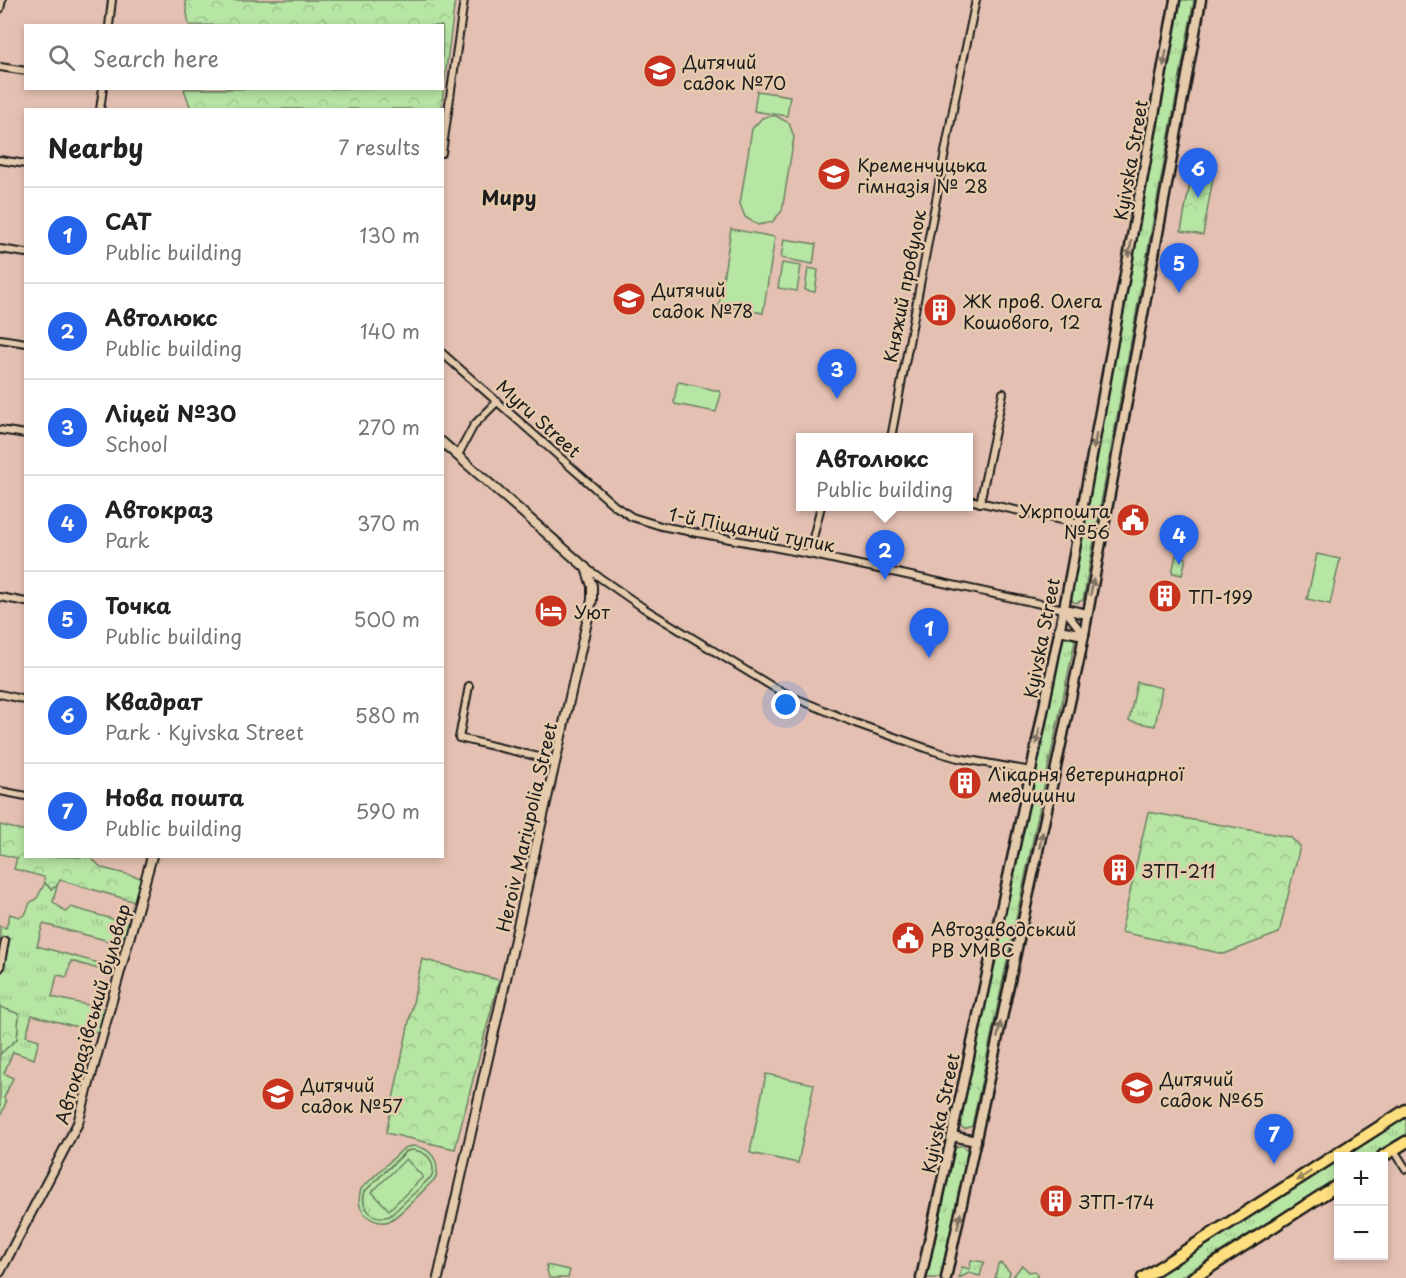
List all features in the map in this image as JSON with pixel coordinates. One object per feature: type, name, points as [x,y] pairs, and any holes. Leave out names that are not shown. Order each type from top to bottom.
[{"type":"highway","points":[[1143,1278],[1406,1110]]},
{"type":"highway","points":[[1388,1153],[1406,1142]]},
{"type":"highway","points":[[1193,1278],[1334,1188]]},
{"type":"main road","name":"Kyivska Street","points":[[921,1278],[1064,609],[1175,0]]},
{"type":"main road","points":[[946,1278],[1084,635],[1201,0]]},
{"type":"main road","points":[[1064,609],[1087,614]]},
{"type":"main road","points":[[1059,630],[1084,635]]},
{"type":"main road","points":[[952,1136],[976,1141]]},
{"type":"street","points":[[0,9],[2,0]]},
{"type":"street","points":[[110,24],[112,0]]},
{"type":"street","points":[[444,139],[464,0]]},
{"type":"street","name":"Княжий провулок","points":[[892,433],[976,0]]},
{"type":"street","points":[[0,67],[24,71]]},
{"type":"street","points":[[100,108],[103,90]]},
{"type":"street","points":[[0,160],[24,164]]},
{"type":"street","points":[[0,249],[24,253]]},
{"type":"street","points":[[0,339],[24,343]]},
{"type":"street","name":"Myru Street","points":[[444,355],[615,506]]},
{"type":"street","points":[[980,503],[1003,393]]},
{"type":"street","points":[[458,455],[474,425],[497,402]]},
{"type":"street","points":[[0,430],[24,434]]},
{"type":"street","points":[[444,444],[586,568],[654,615],[773,687],[855,723],[934,751],[958,758],[1031,771]]},
{"type":"street","points":[[973,501],[1080,525]]},
{"type":"street","name":"1-й Піщаний тупик","points":[[615,506],[632,517],[661,526],[809,554],[1064,609]]},
{"type":"street","points":[[809,554],[820,511]]},
{"type":"street","name":"Heroiv Mariupolia Street","points":[[438,1278],[592,600],[592,586],[586,568]]},
{"type":"street","points":[[0,597],[24,602]]},
{"type":"street","points":[[1064,609],[1084,635]]},
{"type":"street","points":[[469,686],[459,738],[556,761]]},
{"type":"street","points":[[0,694],[24,700]]},
{"type":"street","points":[[0,791],[24,796]]},
{"type":"street","name":"Автокразівський бульвар","points":[[0,1272],[78,1123],[151,858]]},
{"type":"street","points":[[0,968],[5,941]]},
{"type":"street","points":[[1394,1150],[1406,1169]]},
{"type":"green space","points":[[185,0],[455,0],[444,86],[444,24],[189,24]]},
{"type":"green space","points":[[1181,0],[1194,0],[1083,600],[1076,603],[1071,597]]},
{"type":"green space","points":[[184,90],[443,90],[441,108],[191,108]]},
{"type":"green space","points":[[757,91],[790,96],[787,116],[754,111]]},
{"type":"green space","points":[[776,116],[789,123],[794,137],[782,211],[772,222],[758,225],[745,217],[740,204],[752,129],[762,118]]},
{"type":"green space","points":[[1194,162],[1215,166],[1203,235],[1181,231]]},
{"type":"green space","points":[[731,229],[775,237],[763,313],[719,305]]},
{"type":"green space","points":[[784,239],[816,244],[813,264],[781,258]]},
{"type":"green space","points":[[782,263],[801,266],[797,291],[778,288]]},
{"type":"green space","points":[[808,268],[818,270],[815,292],[805,290]]},
{"type":"green space","points":[[679,382],[719,391],[721,394],[716,412],[675,404]]},
{"type":"green space","points":[[1317,554],[1340,559],[1330,604],[1307,599]]},
{"type":"green space","points":[[1176,555],[1186,558],[1182,575],[1172,573]]},
{"type":"green space","points":[[1067,635],[1072,636],[1075,641],[972,1126],[965,1129],[960,1123],[1063,638]]},
{"type":"green space","points":[[1137,682],[1162,688],[1155,726],[1129,721]]},
{"type":"green space","points":[[1148,812],[1290,837],[1300,846],[1279,933],[1224,954],[1121,932]]},
{"type":"green space","points":[[0,825],[24,831],[24,858],[91,858],[102,868],[142,878],[136,902],[60,880],[57,886],[51,889],[45,883],[44,877],[14,869],[17,858],[0,854]]},
{"type":"green space","points":[[45,883],[51,889],[57,886],[53,902],[66,912],[71,907],[130,924],[125,945],[43,924],[37,946],[117,968],[116,974],[71,961],[67,977],[57,975],[52,997],[105,1009],[100,1033],[32,1015],[26,1036],[39,1040],[34,1059],[13,1052],[4,1073],[13,1078],[4,1098],[6,1102],[0,1118],[0,1054],[17,1039],[19,1014],[0,1007],[0,926],[6,928],[10,914],[19,917],[25,915],[30,903],[37,898]]},
{"type":"green space","points":[[422,959],[499,980],[455,1149],[386,1133]]},
{"type":"green space","points":[[0,1007],[19,1014],[17,1039],[0,1054]]},
{"type":"green space","points":[[766,1074],[814,1084],[798,1163],[750,1153]]},
{"type":"green space","points":[[1406,1115],[1406,1135],[1379,1152],[1347,1152]]},
{"type":"green space","points":[[962,1145],[968,1151],[940,1278],[927,1278],[955,1148]]},
{"type":"green space","points":[[419,1147],[429,1152],[437,1166],[436,1178],[394,1218],[386,1222],[375,1221],[369,1218],[360,1207],[361,1189],[404,1148]],"holes":[[[406,1151],[422,1152],[431,1161],[432,1176],[390,1216],[373,1215],[364,1203],[365,1191]]]},
{"type":"green space","points":[[407,1151],[422,1152],[429,1158],[433,1166],[432,1176],[391,1215],[382,1218],[369,1213],[364,1203],[365,1191]]},
{"type":"green space","points":[[406,1159],[423,1177],[389,1210],[372,1192]]},
{"type":"green space","points":[[1334,1161],[1334,1181],[1179,1278],[1151,1278]]},
{"type":"green space","points":[[971,1260],[984,1262],[980,1276],[969,1273],[959,1278],[962,1267],[970,1269]]},
{"type":"green space","points":[[1001,1263],[1010,1272],[1008,1278],[995,1278],[998,1264]]},
{"type":"green space","points":[[546,1265],[570,1270],[568,1278],[549,1278]]},
{"type":"green space","points":[[1022,1265],[1029,1272],[1035,1271],[1038,1274],[1036,1278],[1012,1278]]},
{"type":"place","name":"Дитячий садок №70","points":[[660,71]]},
{"type":"place","name":"Кременчуцька гімназія № 28","points":[[834,174]]},
{"type":"place","name":"Квадрат","points":[[1198,198]]},
{"type":"place","name":"Точка","points":[[1179,293]]},
{"type":"place","name":"Дитячий садок №78","points":[[629,299]]},
{"type":"place","name":"ЖК пров. Олега Кошового, 12","points":[[940,310]]},
{"type":"place","name":"Ліцей №30","points":[[837,399]]},
{"type":"place","name":"Укрпошта №56","points":[[1133,520]]},
{"type":"place","name":"Автокраз","points":[[1179,565]]},
{"type":"place","name":"Автолюкс","points":[[885,580]]},
{"type":"place","name":"ТП-199","points":[[1165,596]]},
{"type":"place","name":"Уют","points":[[551,611]]},
{"type":"place","name":"САТ","points":[[929,658]]},
{"type":"place","name":"Лікарня ветеринарної медицини","points":[[965,783]]},
{"type":"place","name":"ЗТП-211","points":[[1119,870]]},
{"type":"place","name":"Автозаводський РВ УМВС","points":[[908,938]]},
{"type":"place","name":"Дитячий садок №65","points":[[1137,1088]]},
{"type":"place","name":"Дитячий садок №57","points":[[278,1094]]},
{"type":"place","name":"Нова пошта","points":[[1274,1164]]},
{"type":"place","name":"ЗТП-174","points":[[1056,1201]]},
{"type":"district","name":"Миру","points":[[509,197]]}]
